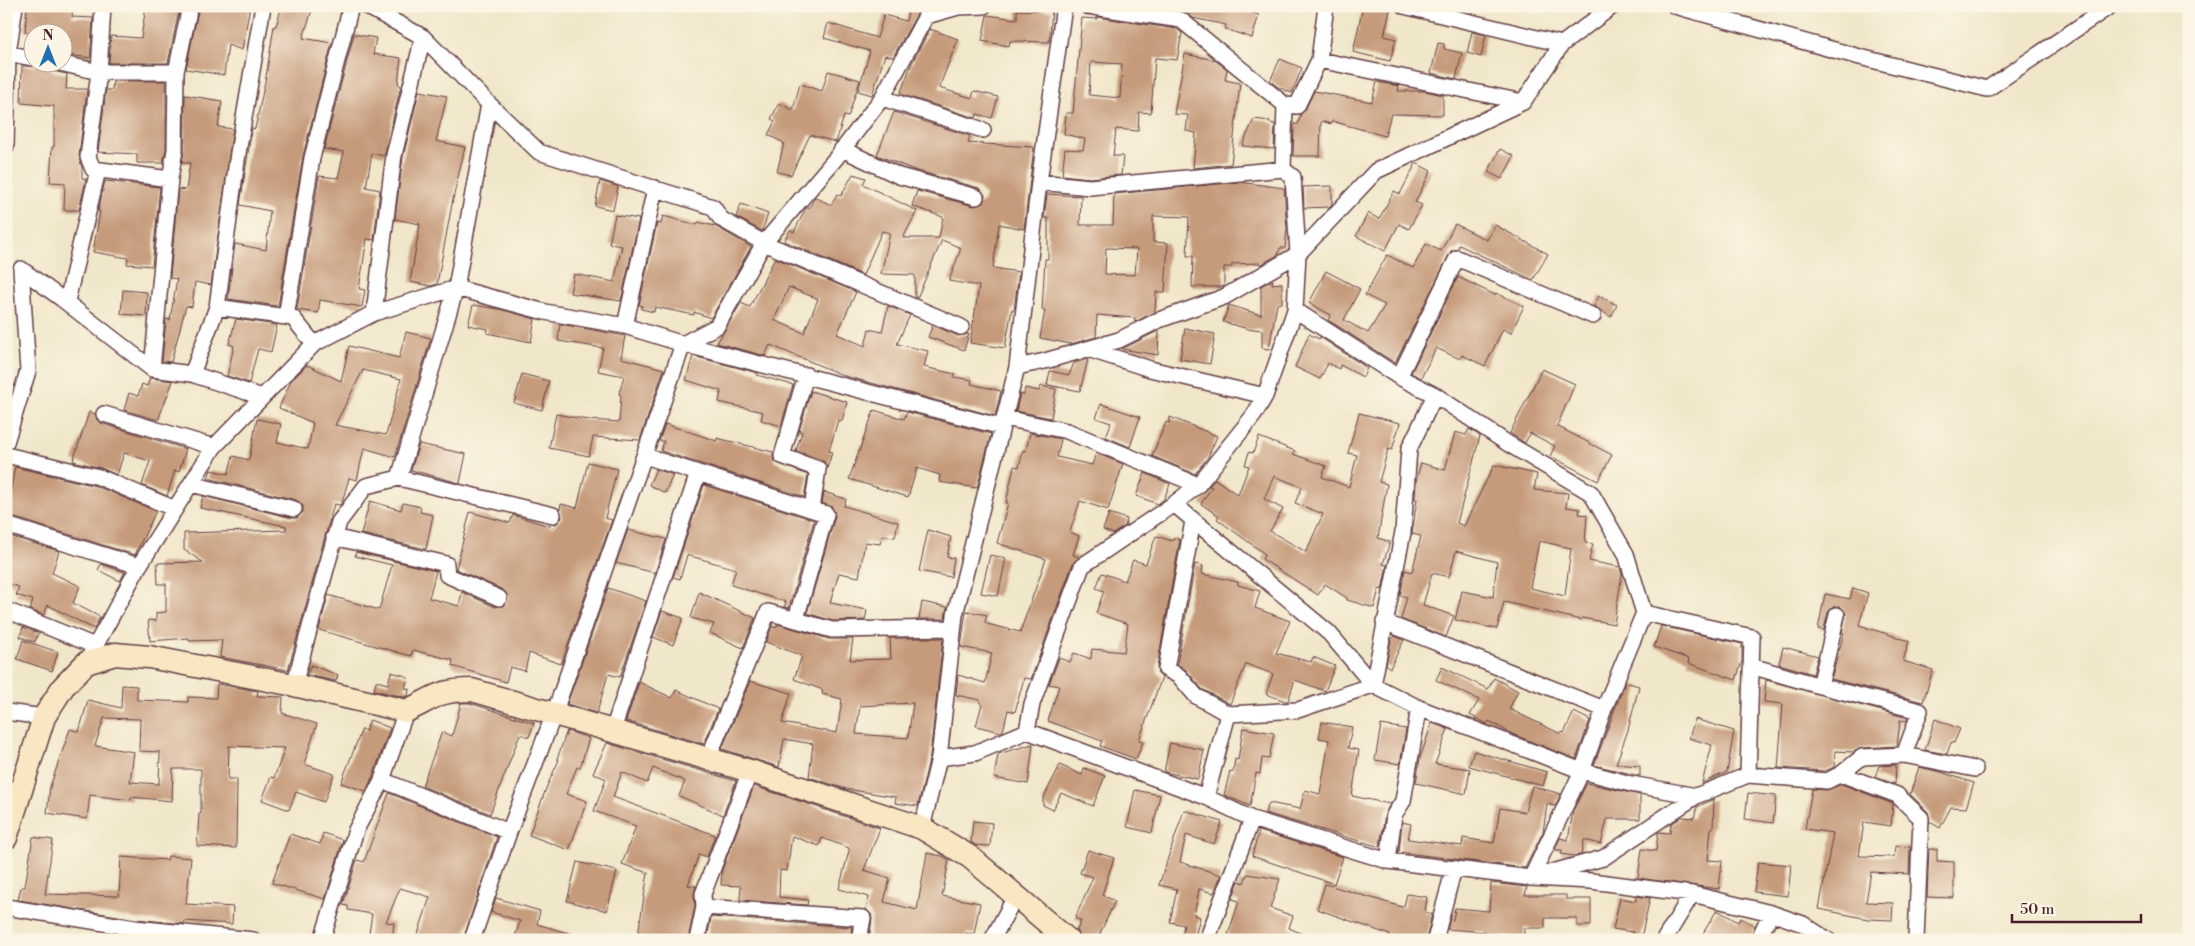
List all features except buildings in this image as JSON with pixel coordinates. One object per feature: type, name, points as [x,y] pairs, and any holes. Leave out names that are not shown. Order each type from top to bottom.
[{"type":"main road","points":[[6,838],[44,717],[63,687],[90,654],[149,657],[294,685],[406,711],[433,695],[451,690],[472,690],[750,771],[922,828],[970,857],[1068,940]]},
{"type":"street","points":[[6,147],[7,53],[15,6]]},
{"type":"street","points":[[92,169],[88,157],[99,72],[103,6]]},
{"type":"street","points":[[152,369],[170,179],[175,150],[176,72],[190,6]]},
{"type":"street","points":[[192,374],[218,307],[238,153],[263,6]]},
{"type":"street","points":[[294,318],[286,317],[312,158],[351,6]]},
{"type":"street","points":[[366,6],[423,37],[539,152],[713,207],[721,219],[764,243],[961,327]]},
{"type":"street","points":[[472,940],[509,832],[554,714],[683,344],[717,326],[764,243],[882,98],[926,16],[958,7],[984,6]]},
{"type":"street","points":[[922,828],[938,758],[953,628],[1017,367],[1039,182],[1064,6]]},
{"type":"street","points":[[1087,6],[1181,20],[1285,105],[1297,106],[1319,60],[1326,6]]},
{"type":"street","points":[[1404,6],[1562,44]]},
{"type":"street","points":[[1017,367],[1045,362],[1119,340],[1159,320],[1224,297],[1298,254],[1376,171],[1523,102],[1562,44],[1613,6]]},
{"type":"street","points":[[1675,6],[1856,56],[1987,89],[2110,6]]},
{"type":"street","points":[[374,313],[394,155],[423,37]]},
{"type":"street","points":[[7,53],[22,56]]},
{"type":"street","points":[[1319,60],[1523,102]]},
{"type":"street","points":[[72,66],[99,72],[176,72]]},
{"type":"street","points":[[882,98],[983,130]]},
{"type":"street","points":[[399,478],[456,288],[489,104]]},
{"type":"street","points":[[1283,169],[1285,105]]},
{"type":"street","points":[[842,149],[899,176],[976,197]]},
{"type":"street","points":[[92,169],[170,179]]},
{"type":"street","points":[[62,299],[67,300],[98,170],[92,169]]},
{"type":"street","points":[[1027,731],[1032,704],[1082,566],[1198,486],[1254,416],[1265,396],[1294,310],[1298,254],[1293,177],[1283,169],[1090,187],[1039,182]]},
{"type":"street","points":[[626,326],[655,188]]},
{"type":"street","points":[[1399,377],[1457,258],[1593,316]]},
{"type":"street","points":[[6,442],[28,371],[21,269],[152,369],[192,374],[262,397]]},
{"type":"street","points":[[6,610],[90,654],[139,566],[214,446],[314,344],[374,313],[456,288],[545,312],[626,326],[683,344],[1004,422],[1066,431],[1198,486]]},
{"type":"street","points":[[218,307],[294,318],[314,344]]},
{"type":"street","points":[[1294,310],[1399,377],[1435,395],[1507,443],[1591,493],[1626,554],[1644,613],[1604,709],[1582,771],[1531,878]]},
{"type":"street","points":[[1088,349],[1150,369],[1265,396]]},
{"type":"street","points":[[806,375],[782,456],[818,469],[812,509]]},
{"type":"street","points":[[1373,685],[1402,532],[1409,449],[1435,395]]},
{"type":"street","points":[[104,414],[214,446]]},
{"type":"street","points":[[6,455],[98,477],[175,509]]},
{"type":"street","points":[[645,456],[826,514],[796,619]]},
{"type":"street","points":[[613,730],[698,473]]},
{"type":"street","points":[[294,685],[339,522],[366,486],[399,478],[553,515]]},
{"type":"street","points":[[191,484],[294,509]]},
{"type":"street","points":[[1174,504],[1329,632],[1373,685],[1419,708],[1582,771],[1631,784],[1696,796]]},
{"type":"street","points":[[1193,521],[1166,669],[1179,676],[1196,696],[1228,714],[1298,710],[1373,685]]},
{"type":"street","points":[[6,525],[139,566]]},
{"type":"street","points":[[334,537],[446,564],[447,575],[499,598]]},
{"type":"street","points":[[708,759],[768,612],[832,630],[953,628]]},
{"type":"street","points":[[1644,613],[1752,637],[1748,775]]},
{"type":"street","points":[[1820,686],[1837,616]]},
{"type":"street","points":[[1384,622],[1604,709]]},
{"type":"street","points":[[1751,666],[1820,686],[1920,711],[1904,755]]},
{"type":"street","points":[[1388,861],[1394,815],[1403,801],[1419,708]]},
{"type":"street","points":[[322,940],[356,830],[382,780],[406,711]]},
{"type":"street","points":[[6,712],[44,717]]},
{"type":"street","points":[[1206,797],[1228,714]]},
{"type":"street","points":[[938,758],[975,754],[1027,731],[1206,797],[1252,819],[1388,861],[1531,878],[1591,881],[1692,894],[1771,913],[1803,924],[1828,940]]},
{"type":"street","points":[[1531,878],[1603,858],[1696,796],[1748,775],[1828,781],[1841,774],[1862,757],[1904,755],[1975,769]]},
{"type":"street","points":[[698,940],[704,907],[703,894],[750,771]]},
{"type":"street","points":[[1841,774],[1898,795],[1921,818],[1916,940]]},
{"type":"street","points":[[382,780],[509,832]]},
{"type":"street","points":[[1206,940],[1252,819]]},
{"type":"street","points":[[1435,940],[1454,868]]},
{"type":"street","points":[[1664,940],[1692,894]]},
{"type":"street","points":[[992,940],[1016,895]]},
{"type":"street","points":[[6,907],[136,928],[253,940]]},
{"type":"street","points":[[704,907],[863,918],[859,940]]},
{"type":"street","points":[[1758,940],[1771,913]]}]
